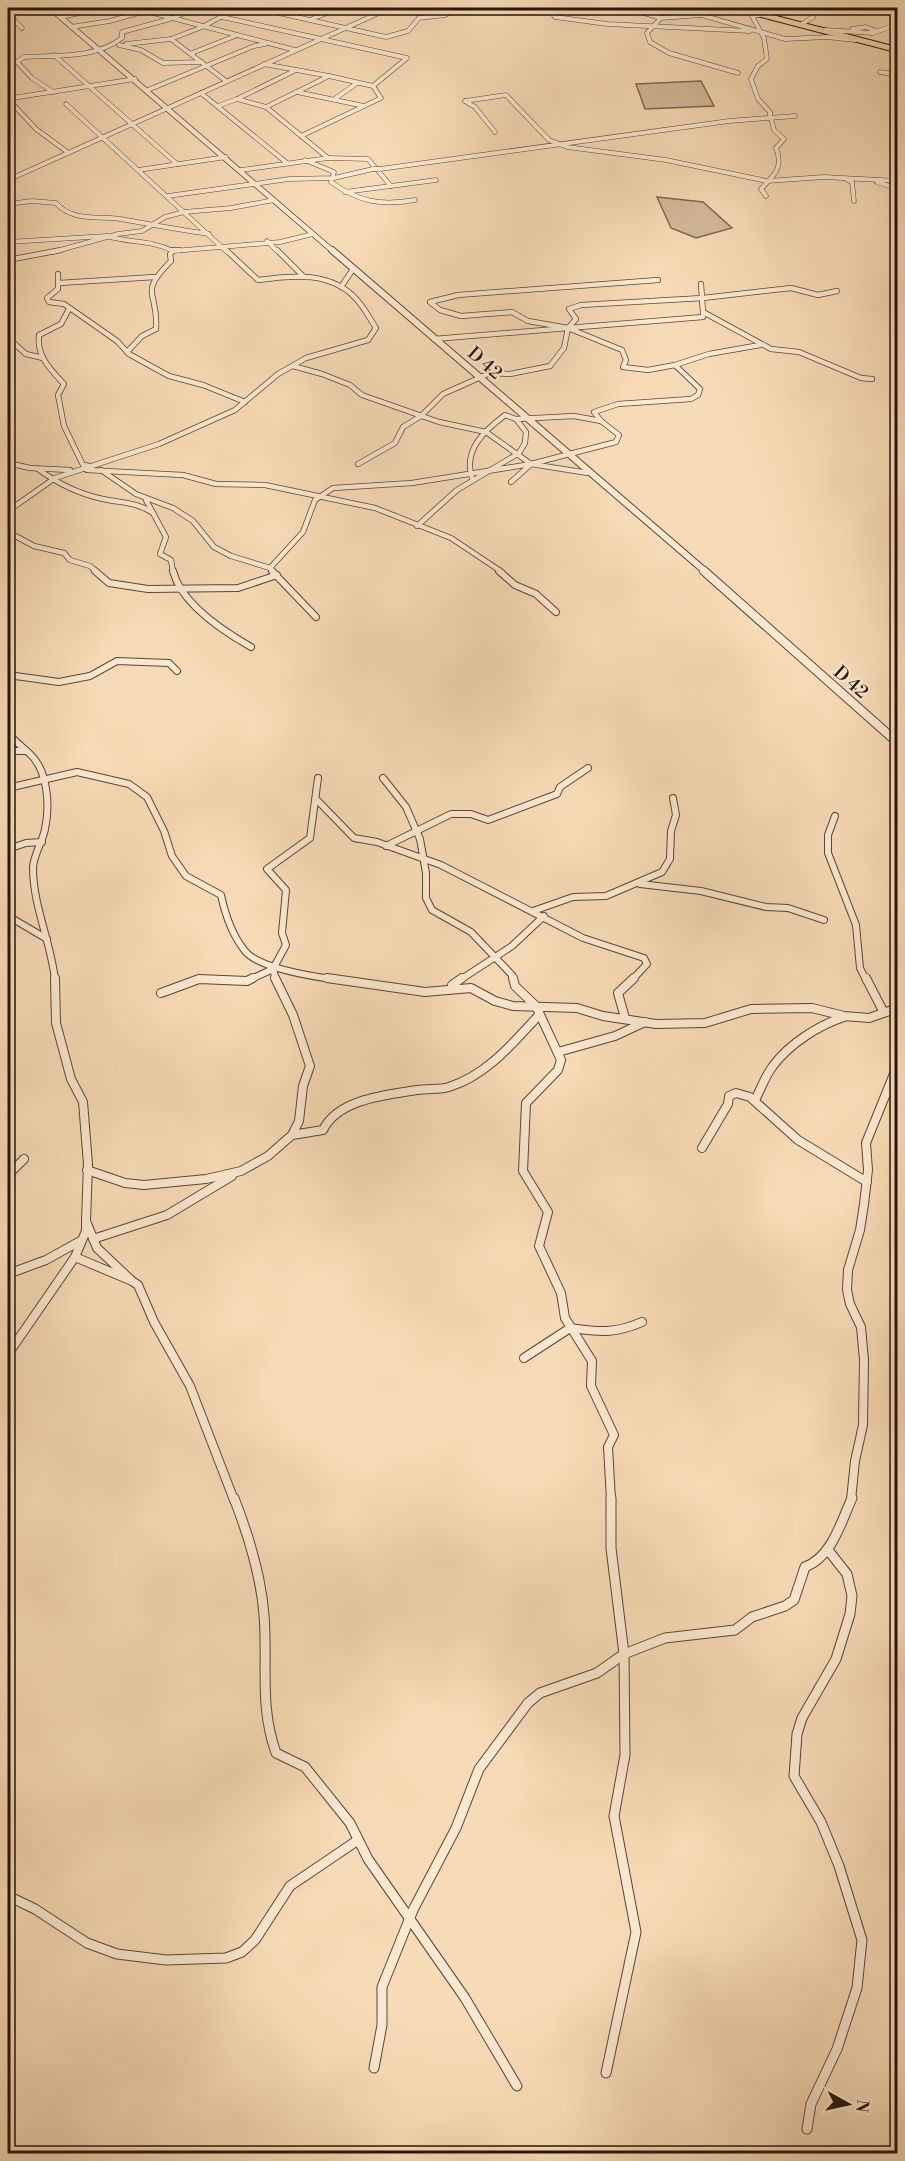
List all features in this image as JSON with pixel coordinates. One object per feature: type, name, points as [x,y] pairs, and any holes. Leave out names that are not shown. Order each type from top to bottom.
[{"type":"main road","points":[[736,8],[897,50]]},
{"type":"street","name":"D 42","points":[[50,8],[169,107],[353,269],[692,560],[897,743]]},
{"type":"street","points":[[60,16],[106,8]]},
{"type":"street","points":[[134,8],[295,50]]},
{"type":"street","points":[[71,27],[110,21],[156,8]]},
{"type":"street","points":[[113,46],[122,38],[122,32],[170,19],[197,8]]},
{"type":"street","points":[[53,92],[32,78],[17,62],[24,57],[99,50],[119,45],[171,39],[222,18],[238,8]]},
{"type":"street","points":[[256,8],[386,37],[408,31],[412,21],[420,17],[448,14],[457,8]]},
{"type":"street","points":[[284,13],[297,8]]},
{"type":"street","points":[[312,19],[340,8]]},
{"type":"street","points":[[8,180],[130,122],[201,93],[390,8]]},
{"type":"street","points":[[549,8],[551,14],[558,18],[750,31],[795,40],[827,37],[862,40],[875,32],[897,24]]},
{"type":"street","points":[[627,8],[661,18],[687,18],[701,15]]},
{"type":"street","points":[[677,8],[750,31]]},
{"type":"street","points":[[780,13],[795,8]]},
{"type":"street","points":[[765,196],[761,190],[779,170],[780,158],[776,148],[784,139],[774,130],[770,112],[758,99],[751,79],[758,66],[767,59],[762,33],[755,25],[752,16],[816,8],[813,17],[802,24]]},
{"type":"street","points":[[892,8],[888,12],[897,18]]},
{"type":"street","points":[[8,14],[22,28]]},
{"type":"street","points":[[222,18],[407,58],[373,86]]},
{"type":"street","points":[[661,18],[652,25],[647,33],[650,42],[669,53],[738,73]]},
{"type":"street","points":[[823,30],[875,32],[897,30]]},
{"type":"street","points":[[192,53],[235,36]]},
{"type":"street","points":[[171,39],[226,81]]},
{"type":"street","points":[[148,90],[254,46],[267,44]]},
{"type":"street","points":[[119,45],[141,50],[163,63],[202,62]]},
{"type":"street","points":[[54,55],[177,164]]},
{"type":"street","points":[[264,64],[373,86],[381,98],[301,136]]},
{"type":"street","points":[[218,106],[296,70]]},
{"type":"street","points":[[880,72],[897,75]]},
{"type":"street","points":[[266,107],[329,76]]},
{"type":"street","points":[[66,151],[40,134],[10,101],[17,96],[135,79]]},
{"type":"street","points":[[336,98],[357,83]]},
{"type":"street","points":[[201,93],[287,163]]},
{"type":"street","points":[[297,93],[336,98],[364,106]]},
{"type":"street","points":[[495,132],[475,107],[465,101],[506,95],[549,140],[561,144],[671,161],[719,173],[767,181],[814,177],[897,181]]},
{"type":"street","points":[[237,99],[266,107],[328,158]]},
{"type":"street","points":[[8,511],[55,478],[159,444],[215,420],[245,402],[278,374],[306,358],[330,349],[368,340],[374,335],[376,328],[357,299],[341,287],[322,278],[303,276],[258,280],[66,104]]},
{"type":"street","points":[[168,196],[256,183],[334,178],[373,169],[729,121],[795,116]]},
{"type":"street","points":[[138,170],[226,157]]},
{"type":"street","points":[[241,170],[328,158],[368,159],[391,186]]},
{"type":"street","points":[[305,160],[317,167],[330,168],[334,172],[331,182],[365,203],[374,205],[415,200]]},
{"type":"street","points":[[846,178],[852,182],[854,201]]},
{"type":"street","points":[[872,179],[897,189]]},
{"type":"street","points":[[345,192],[436,180]]},
{"type":"street","points":[[8,260],[69,249],[110,237],[156,228],[165,217],[184,212],[231,208],[274,200]]},
{"type":"street","points":[[8,204],[32,201],[56,203],[62,210],[74,215],[94,219],[124,219],[156,228],[208,234]]},
{"type":"street","points":[[8,243],[110,237],[123,241],[157,243],[173,251],[224,249],[267,241],[280,242],[313,234]]},
{"type":"street","points":[[267,241],[303,276]]},
{"type":"street","points":[[127,352],[142,336],[156,329],[157,321],[151,296],[154,277],[171,261],[173,251]]},
{"type":"street","points":[[341,287],[353,269]]},
{"type":"street","points":[[58,274],[58,289],[47,298],[49,302],[64,304],[117,341],[127,352],[169,376],[203,385],[245,402]]},
{"type":"street","points":[[59,283],[154,277]]},
{"type":"street","points":[[658,280],[458,296],[430,302],[440,310],[461,316],[513,312],[528,321],[568,328],[622,350],[626,360],[623,367],[648,370],[675,365],[709,354],[761,345]]},
{"type":"street","points":[[434,339],[703,317],[701,284]]},
{"type":"street","points":[[358,464],[389,448],[395,443],[403,427],[421,416],[443,394],[490,373],[510,374],[550,366],[564,348],[568,328],[576,319],[569,309],[581,305],[703,298],[791,288],[818,294],[837,291]]},
{"type":"street","points":[[69,309],[63,316],[61,324],[39,334],[36,342],[43,358],[64,384],[58,396],[63,410],[63,420],[81,453],[83,465],[101,470],[145,498],[173,508],[193,521],[214,547],[231,556],[270,568],[316,617]]},
{"type":"street","points":[[703,312],[771,349],[799,352],[861,378],[872,379]]},
{"type":"street","points":[[8,338],[26,354],[43,358]]},
{"type":"street","points":[[270,568],[303,532],[309,510],[315,500],[333,488],[351,485],[384,486],[470,474],[569,456],[616,442],[619,435],[601,421],[594,412],[618,404],[691,399],[698,395],[700,388],[675,365]]},
{"type":"street","points":[[293,366],[350,385],[362,395],[421,416],[486,432],[519,453],[531,464],[588,472]]},
{"type":"street","points":[[417,525],[450,496],[519,453],[525,443],[526,432],[516,419],[505,415],[471,450],[470,474],[474,480]]},
{"type":"street","points":[[516,419],[574,416],[601,421]]},
{"type":"street","points":[[8,463],[38,469],[183,475],[216,484],[265,485],[322,495],[375,508],[442,533],[503,573],[515,585],[536,594],[555,612]]},
{"type":"street","points":[[511,482],[531,464]]},
{"type":"street","points":[[38,469],[104,500],[141,504],[155,515]]},
{"type":"street","points":[[145,498],[166,537],[160,554],[171,560],[175,580],[197,604],[201,612],[218,622],[231,636],[251,647]]},
{"type":"street","points":[[8,532],[15,539],[33,543],[49,551],[64,553],[70,560],[90,566],[109,583],[148,589],[238,588],[277,575]]},
{"type":"street","points":[[8,675],[59,682],[90,676],[107,665],[128,660],[169,663],[177,670]]},
{"type":"street","points":[[8,733],[16,744],[32,756],[45,778],[46,826],[33,866],[47,939],[53,958],[57,997],[56,1023],[71,1079],[83,1102],[87,1170],[86,1220],[89,1239],[138,1285],[154,1322],[190,1386],[233,1496],[250,1547],[264,1614],[267,1727],[276,1753],[305,1767],[325,1789],[368,1859],[465,1998],[517,2086]]},
{"type":"street","points":[[8,751],[26,751]]},
{"type":"street","points":[[386,846],[417,833],[430,823],[451,814],[471,814],[488,820],[501,817],[525,804],[535,803],[557,794],[560,788],[588,768]]},
{"type":"street","points":[[8,788],[77,772],[129,784],[147,797],[164,831],[166,844],[186,876],[212,888],[221,896],[225,912],[246,953],[273,968],[306,977],[425,992],[450,986],[471,988],[495,1001],[513,1006],[537,1010],[577,1008],[603,1016],[683,1025],[705,1023],[751,1009],[812,1008],[847,1016],[869,1018],[883,1011],[897,1008]]},
{"type":"street","points":[[161,993],[199,979],[247,981],[273,968],[286,945],[282,933],[286,890],[267,869],[310,838],[317,800],[318,778]]},
{"type":"street","points":[[383,778],[406,807],[424,850],[426,898],[432,910],[471,932],[512,975],[515,986],[537,1010],[561,1060],[558,1070],[526,1103],[523,1171],[548,1212],[539,1246],[561,1293],[565,1318],[592,1361],[591,1386],[614,1435],[608,1447],[612,1472],[611,1548],[624,1654],[625,1755],[614,1816],[636,1932],[606,2073]]},
{"type":"street","points":[[533,910],[573,897],[606,896],[655,878],[667,867],[671,831],[676,815],[673,798]]},
{"type":"street","points":[[317,800],[323,804],[349,836],[423,858],[496,889],[516,904],[533,910],[582,938],[612,950],[644,958],[647,964],[644,970],[627,982],[618,993],[626,1018]]},
{"type":"street","points":[[835,816],[828,835],[828,853],[856,925],[860,968],[883,1011]]},
{"type":"street","points":[[8,849],[26,843],[42,842]]},
{"type":"street","points":[[638,884],[701,891],[766,907],[788,908],[824,920]]},
{"type":"street","points":[[8,916],[47,939]]},
{"type":"street","points":[[450,986],[512,946],[544,916]]},
{"type":"street","points":[[8,1274],[48,1261],[89,1239],[167,1215],[268,1156],[291,1135],[299,1121],[303,1086],[310,1066],[273,968]]},
{"type":"street","points":[[291,1135],[323,1130],[329,1118],[352,1104],[417,1090],[449,1087],[491,1065],[537,1010]]},
{"type":"street","points":[[755,1100],[772,1066],[786,1052],[823,1025],[847,1016]]},
{"type":"street","points":[[558,1052],[615,1036],[645,1022]]},
{"type":"street","points":[[374,2068],[382,2025],[382,1987],[434,1866],[456,1828],[479,1768],[516,1717],[540,1693],[578,1677],[597,1672],[624,1654],[675,1635],[735,1630],[752,1617],[785,1606],[794,1600],[805,1567],[813,1564],[828,1550],[854,1494],[855,1461],[863,1425],[861,1327],[850,1304],[847,1290],[848,1270],[860,1230],[867,1182],[866,1143],[897,1064]]},
{"type":"street","points":[[702,1148],[732,1093],[755,1100],[798,1140],[867,1182]]},
{"type":"street","points":[[8,1175],[24,1160]]},
{"type":"street","points":[[87,1170],[125,1183],[144,1185],[175,1184],[241,1171]]},
{"type":"street","points":[[8,1354],[89,1239]]},
{"type":"street","points":[[75,1257],[132,1281]]},
{"type":"street","points":[[524,1358],[570,1328],[604,1333],[621,1331],[642,1322]]},
{"type":"street","points":[[807,2129],[811,2104],[837,2049],[857,1989],[862,1940],[838,1866],[820,1822],[794,1776],[797,1734],[802,1718],[836,1659],[850,1614],[852,1596],[847,1574],[828,1550]]},
{"type":"street","points":[[8,1896],[32,1905],[74,1936],[116,1952],[148,1958],[223,1958],[240,1954],[250,1944],[269,1920],[285,1892],[358,1840]]},
{"type":"shaded area","points":[[701,81],[714,106],[645,109],[636,84]]},
{"type":"shaded area","points":[[657,197],[703,202],[732,228],[696,238],[671,228]]}]
